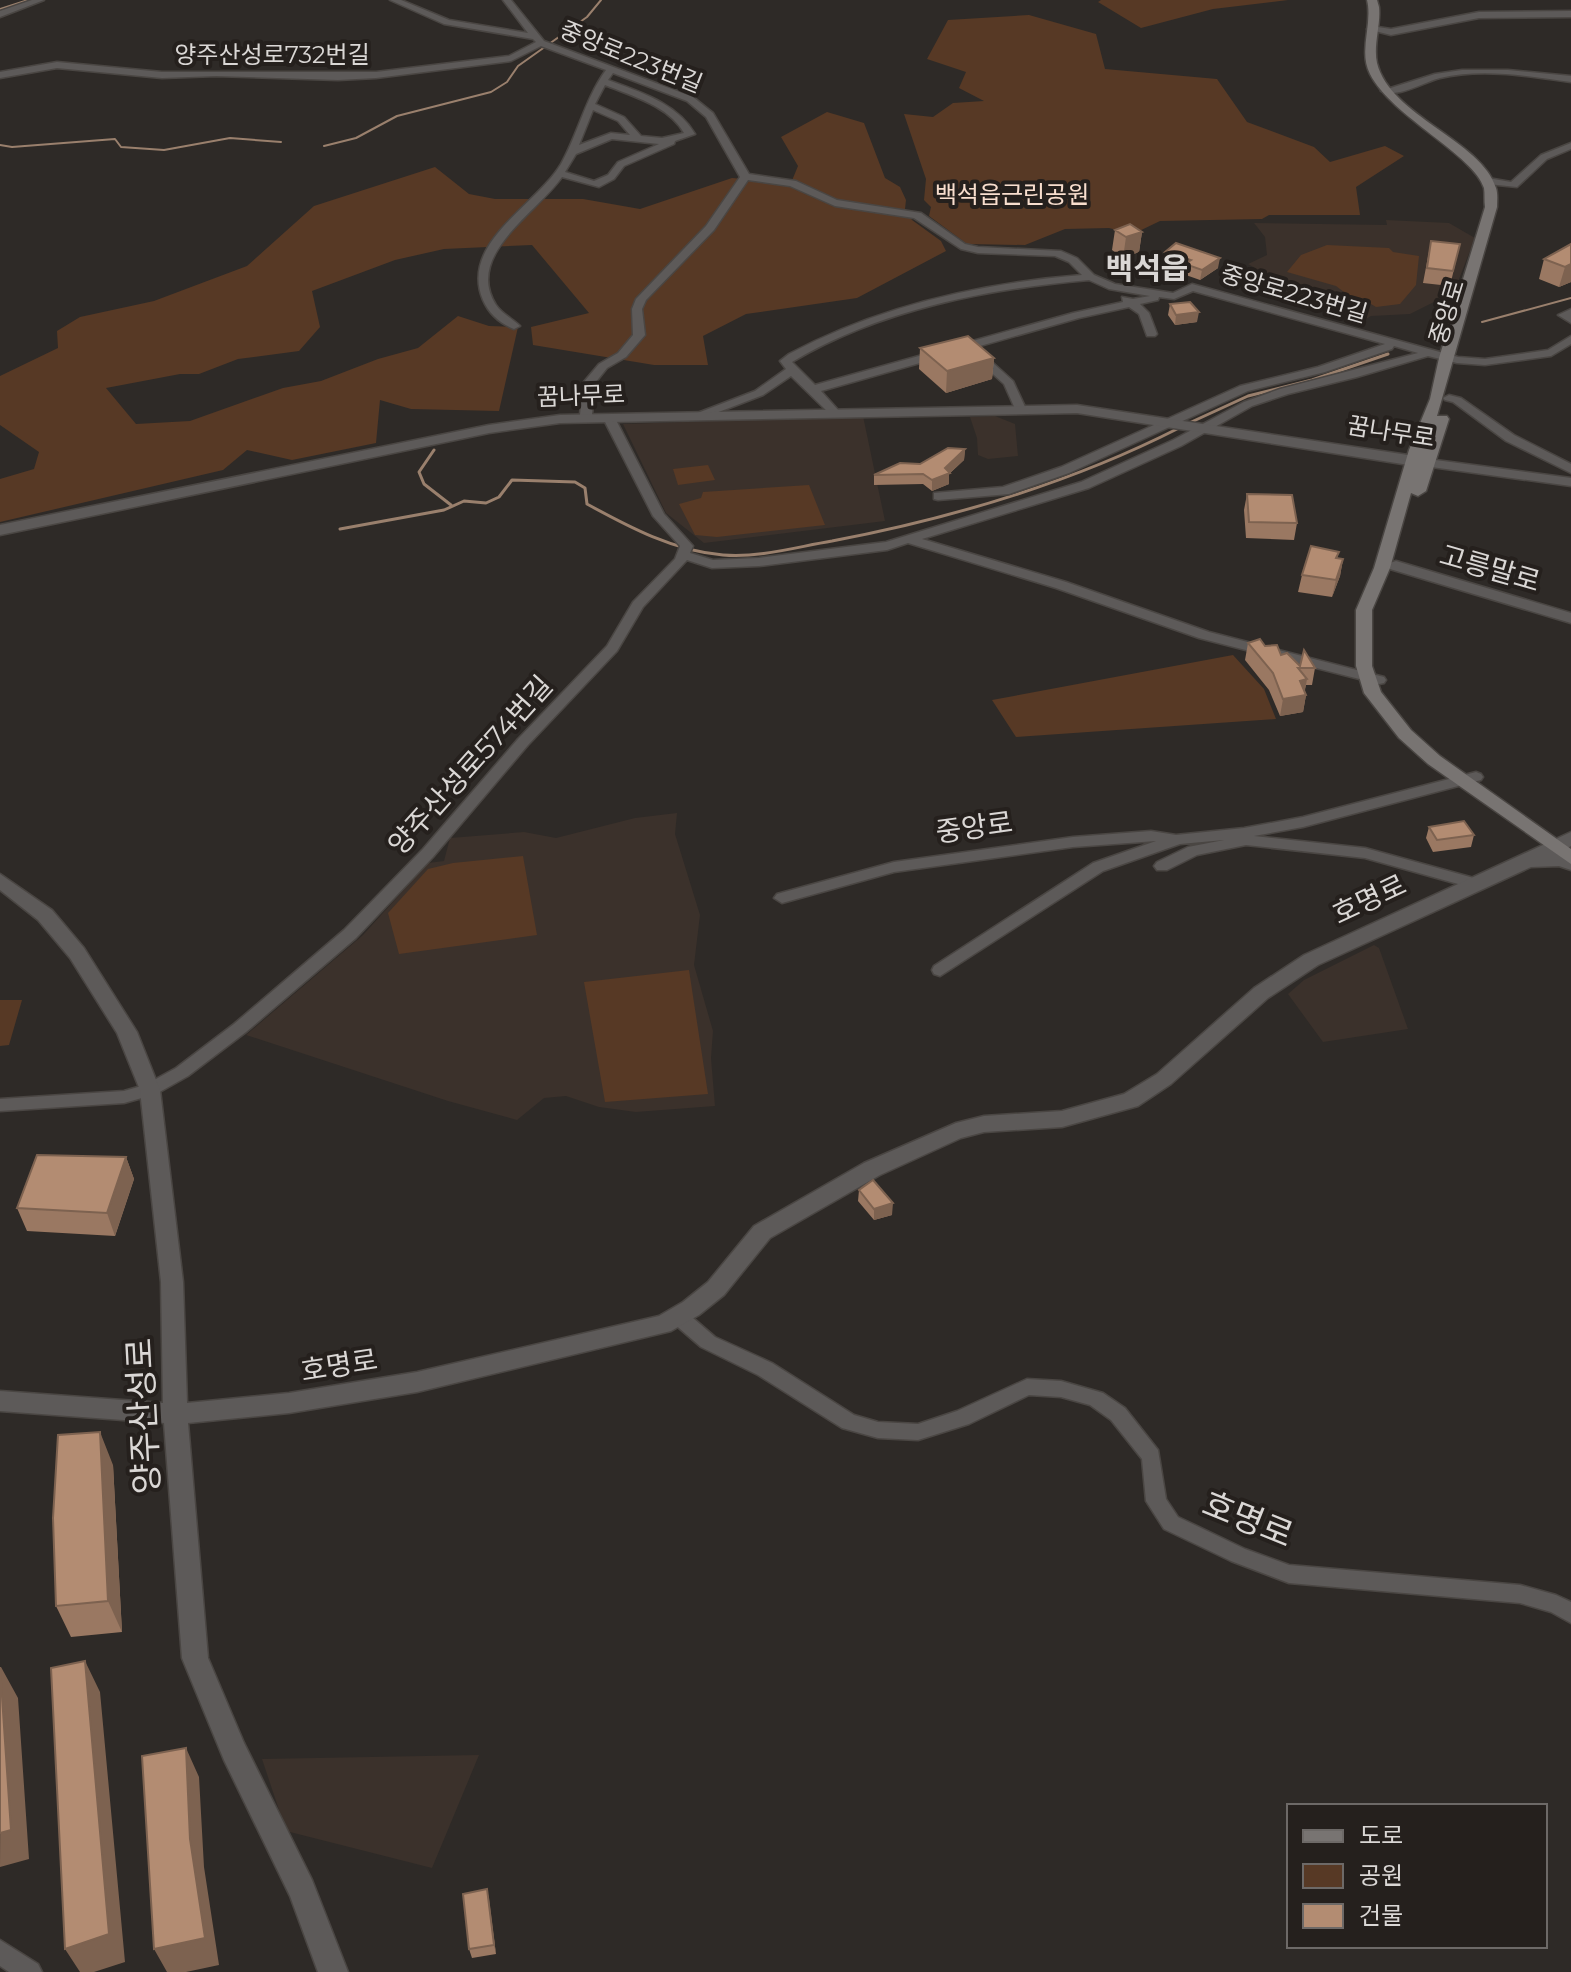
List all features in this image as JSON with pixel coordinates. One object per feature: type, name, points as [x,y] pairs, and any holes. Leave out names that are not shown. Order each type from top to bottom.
[{"type":"main road","points":[[1372,0],[1382,66],[1392,90],[1481,159],[1494,182]]},
{"type":"main road","points":[[1375,30],[1384,10],[1381,0]]},
{"type":"main road","name":"중앙로","points":[[1373,678],[1371,633],[1396,566],[1437,399],[1501,211],[1494,182]]},
{"type":"main road","name":"중앙로","points":[[1452,359],[1449,398],[1421,461],[1364,610],[1362,651],[1373,678],[1405,721],[1470,780],[1567,850]]},
{"type":"street","points":[[0,11],[22,0]]},
{"type":"street","points":[[0,11],[40,0]]},
{"type":"street","points":[[394,0],[447,22],[540,42]]},
{"type":"street","name":"중앙로223번길","points":[[507,0],[540,42],[690,99],[710,115],[745,177],[792,183],[835,203],[917,215],[961,246],[978,250],[1057,253],[1073,260],[1090,277],[1113,287],[1162,296],[1174,296],[1192,287],[1424,352]]},
{"type":"street","points":[[1375,30],[1391,32],[1479,15],[1571,14]]},
{"type":"street","name":"양주산성로732번길","points":[[0,75],[57,65],[162,75],[364,76],[511,58],[540,42]]},
{"type":"street","points":[[514,326],[492,308],[482,289],[484,263],[505,231],[559,173],[602,81],[610,71]]},
{"type":"street","points":[[1392,90],[1444,75],[1483,71],[1571,79]]},
{"type":"street","points":[[559,173],[595,185],[611,177],[621,164],[672,139],[690,134],[687,126],[671,113],[602,81]]},
{"type":"street","points":[[590,105],[621,119],[638,138]]},
{"type":"street","points":[[571,152],[611,136],[672,139]]},
{"type":"street","points":[[1494,182],[1513,185],[1544,157],[1571,146]]},
{"type":"street","points":[[589,418],[586,415],[589,383],[603,366],[622,355],[639,335],[637,309],[641,299],[710,228],[745,177]]},
{"type":"street","points":[[835,413],[791,371],[786,361],[925,303],[1001,284],[1090,277]]},
{"type":"street","points":[[1113,287],[1144,313],[1151,334]]},
{"type":"street","points":[[811,390],[967,345],[1162,296]]},
{"type":"street","points":[[1571,312],[1563,315],[1571,320]]},
{"type":"street","points":[[609,418],[659,516],[685,551],[712,564],[759,562],[887,546],[1085,485],[1248,404],[1424,352],[1485,362],[1551,353],[1571,339]]},
{"type":"street","points":[[938,496],[1005,491],[1065,470],[1244,388],[1321,370],[1390,344]]},
{"type":"street","points":[[967,345],[1009,383],[1020,409]]},
{"type":"street","points":[[699,416],[759,393],[791,371]]},
{"type":"street","points":[[1449,398],[1457,400],[1510,438],[1571,469]]},
{"type":"street","name":"꿈나무로","points":[[0,530],[489,429],[542,420],[589,418],[1077,409],[1571,482]]},
{"type":"street","points":[[909,540],[1061,585],[1204,635],[1373,678]]},
{"type":"street","name":"양주산성로574번길","points":[[0,1105],[124,1097],[150,1090],[182,1072],[237,1031],[350,934],[428,853],[517,748],[612,648],[638,605],[685,551]]},
{"type":"street","name":"고릉말로","points":[[1396,566],[1571,618]]},
{"type":"street","name":"중앙로","points":[[940,970],[1098,867],[1178,839],[1276,827],[1470,780]]},
{"type":"street","name":"중앙로","points":[[782,898],[894,867],[1073,842],[1151,836],[1178,839]]},
{"type":"street","name":"호명로","points":[[1162,866],[1193,851],[1246,840],[1365,853],[1480,882]]},
{"type":"street","name":"호명로","points":[[0,1401],[175,1414],[289,1403],[417,1382],[663,1324],[679,1317],[730,1274],[749,1245],[762,1232],[872,1169],[956,1131],[984,1124],[1062,1119],[1131,1100],[1164,1079],[1261,993],[1311,960],[1480,882],[1567,850]]},
{"type":"street","name":"양주산성로","points":[[0,880],[45,915],[77,953],[127,1032],[150,1090],[172,1282],[175,1414],[195,1658],[234,1751],[302,1890],[333,1972]]},
{"type":"street","name":"호명로","points":[[679,1317],[708,1342],[765,1369],[849,1422],[878,1430],[918,1432],[962,1418],[1027,1387],[1061,1389],[1096,1399],[1118,1414],[1151,1456],[1156,1501],[1171,1523],[1238,1555],[1289,1574],[1520,1594],[1556,1604],[1571,1613]]},
{"type":"street","points":[[0,1952],[30,1972]]},
{"type":"shaded area","points":[[1386,220],[1449,223],[1475,238],[1454,292],[1410,314],[1371,316],[1361,322],[1336,314],[1248,264],[1267,255],[1265,237],[1254,223],[1387,225]]},
{"type":"shaded area","points":[[863,416],[885,521],[704,543],[666,513],[623,424]]},
{"type":"shaded area","points":[[995,416],[1015,424],[1018,456],[988,459],[978,455],[977,438],[970,417]]},
{"type":"shaded area","points":[[677,813],[675,834],[700,915],[694,965],[713,1031],[711,1058],[715,1106],[636,1112],[599,1107],[566,1096],[544,1098],[517,1120],[448,1101],[246,1035],[363,935],[428,863],[444,861],[450,838],[524,832],[556,838],[635,818]]},
{"type":"shaded area","points":[[1374,945],[1379,948],[1408,1029],[1323,1042],[1288,994],[1304,980]]},
{"type":"shaded area","points":[[479,1755],[432,1868],[286,1831],[262,1759]]},
{"type":"green space","points":[[1288,0],[1213,9],[1141,28],[1098,2]]},
{"type":"green space","name":"백석읍근린공원","points":[[1029,15],[1096,34],[1105,69],[1217,79],[1247,122],[1314,147],[1330,162],[1385,146],[1404,156],[1356,187],[1360,215],[1269,215],[1262,219],[1160,221],[1133,234],[1109,228],[1065,229],[1025,245],[967,244],[929,216],[931,207],[924,200],[926,179],[904,114],[933,117],[953,103],[984,101],[959,88],[966,72],[927,59],[948,20]]},
{"type":"green space","points":[[827,112],[864,123],[885,178],[900,187],[906,200],[905,209],[912,220],[941,241],[946,251],[857,298],[746,314],[703,336],[708,365],[654,365],[533,345],[531,327],[589,313],[532,245],[444,249],[395,260],[312,291],[320,327],[299,351],[238,359],[199,374],[180,374],[106,388],[136,424],[190,421],[283,388],[321,381],[378,359],[418,348],[458,316],[489,326],[518,327],[499,411],[411,409],[380,400],[376,443],[292,460],[247,450],[223,470],[0,522],[0,479],[34,469],[39,452],[0,425],[0,376],[58,348],[57,331],[80,317],[154,301],[247,266],[314,206],[435,167],[469,194],[495,199],[583,199],[640,209],[732,178],[791,183],[798,166],[781,137]]},
{"type":"green space","points":[[1327,245],[1389,248],[1393,252],[1419,256],[1416,285],[1400,304],[1376,307],[1366,301],[1357,302],[1336,286],[1287,272],[1301,255]]},
{"type":"green space","points":[[708,465],[715,480],[678,485],[673,469]]},
{"type":"green space","points":[[809,485],[825,525],[717,537],[695,535],[679,504],[701,498],[703,492]]},
{"type":"green space","points":[[1233,655],[1264,689],[1276,719],[1016,737],[992,700]]},
{"type":"green space","points":[[523,856],[537,935],[399,954],[388,913],[428,869],[453,863]]},
{"type":"green space","points":[[689,970],[708,1094],[605,1102],[584,982]]},
{"type":"green space","points":[[0,1000],[22,1000],[9,1045],[0,1046]]},
{"type":"building","points":[[1130,224],[1142,232],[1126,237],[1115,230]]},
{"type":"building","points":[[1431,241],[1460,244],[1453,271],[1427,268]]},
{"type":"building","points":[[1176,243],[1220,258],[1202,270],[1185,264],[1191,260],[1165,252]]},
{"type":"building","points":[[1571,244],[1571,264],[1565,267],[1544,259]]},
{"type":"building","points":[[1190,302],[1199,312],[1176,315],[1170,304]]},
{"type":"building","points":[[968,336],[994,358],[947,371],[920,348]]},
{"type":"building","points":[[948,448],[965,449],[945,468],[950,473],[932,480],[923,474],[874,475],[900,463],[920,464]]},
{"type":"building","points":[[1247,494],[1292,495],[1297,523],[1249,522]]},
{"type":"building","points":[[1311,546],[1339,552],[1336,558],[1343,559],[1336,580],[1302,575]]},
{"type":"building","points":[[1260,639],[1265,646],[1277,645],[1281,655],[1287,653],[1300,666],[1304,650],[1315,668],[1298,668],[1307,679],[1300,681],[1306,695],[1283,699],[1273,673],[1248,643]]},
{"type":"building","points":[[1464,821],[1474,835],[1437,840],[1429,827]]},
{"type":"building","points":[[37,1155],[126,1157],[107,1213],[17,1208]]},
{"type":"building","points":[[873,1180],[893,1203],[874,1209],[859,1190]]},
{"type":"building","points":[[100,1432],[108,1601],[56,1606],[53,1518],[58,1435]]},
{"type":"building","points":[[85,1661],[109,1934],[65,1949],[51,1668]]},
{"type":"building","points":[[0,1667],[11,1830],[0,1833]]},
{"type":"building","points":[[186,1748],[190,1839],[205,1938],[154,1949],[142,1756]]},
{"type":"building","points":[[487,1889],[494,1945],[469,1949],[463,1894]]},
{"type":"waterway","points":[[0,9],[28,0]]},
{"type":"waterway","points":[[324,146],[356,138],[397,116],[491,92],[507,82],[518,66],[587,17],[601,0]]},
{"type":"waterway","points":[[0,145],[12,147],[115,139],[121,147],[164,150],[230,138],[281,142]]},
{"type":"waterway","points":[[1482,322],[1571,298]]},
{"type":"waterway","points":[[1187,424],[1248,396],[1312,380],[1388,354]]},
{"type":"waterway","points":[[340,529],[444,510],[464,501],[486,503],[499,497],[512,480],[575,482],[585,488],[587,504],[670,543],[723,555],[764,553],[922,522],[1010,497],[1095,466],[1179,428]]},
{"type":"waterway","points":[[434,450],[419,472],[424,484],[451,505]]},
{"type":"district","name":"백석읍","points":[[1147,269]]}]
